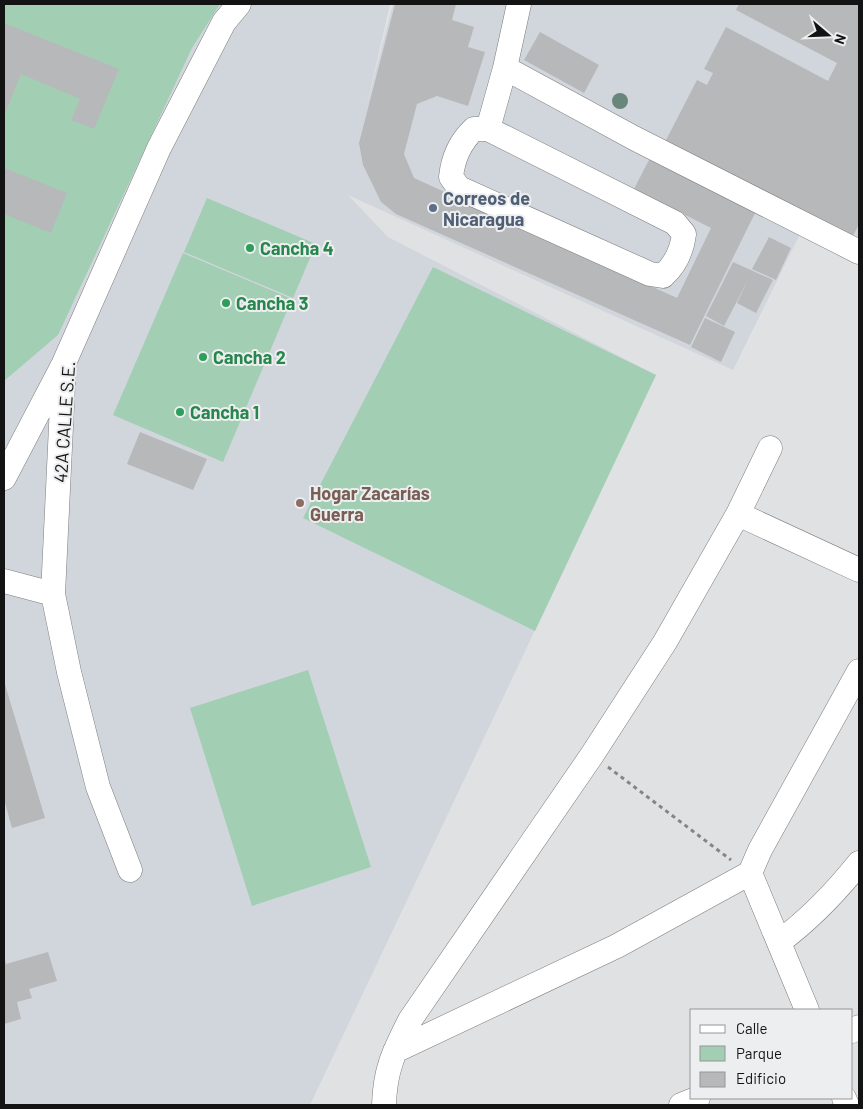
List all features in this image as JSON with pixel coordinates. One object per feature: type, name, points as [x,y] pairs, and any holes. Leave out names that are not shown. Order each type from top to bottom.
[{"type":"street","name":"42A CALLE S.E.","points":[[130,870],[98,787],[69,672],[54,594],[64,363],[159,148],[224,22],[239,4]]},
{"type":"street","points":[[488,129],[506,68],[518,4]]},
{"type":"street","points":[[506,68],[634,138],[859,252]]},
{"type":"street","points":[[474,129],[488,129],[675,223],[684,234],[683,248],[673,267],[663,276],[650,274],[459,188],[451,177],[452,166],[463,139],[474,129]]},
{"type":"street","points":[[4,478],[64,363]]},
{"type":"street","points":[[384,1105],[385,1079],[395,1051],[410,1020],[592,755],[665,642],[738,514],[770,448]]},
{"type":"street","points":[[738,514],[859,570]]},
{"type":"street","points":[[4,581],[54,594]]},
{"type":"street","points":[[395,1051],[617,946],[750,873],[760,850],[859,671]]},
{"type":"street","points":[[779,942],[806,922],[833,896],[859,863]]},
{"type":"street","points":[[750,873],[807,1009]]},
{"type":"street","points":[[681,1105],[696,1099]]},
{"type":"path","points":[[592,755],[750,873]]},
{"type":"shaded area","name":"Hogar Zacarías Guerra","points":[[4,4],[390,4],[366,108],[393,4],[859,4],[859,261],[801,232],[733,370],[348,195],[388,237],[656,375],[310,1105],[4,1105]]},
{"type":"green space","points":[[4,4],[220,4],[192,48],[58,335],[4,381]]},
{"type":"green space","name":"Cancha 4","points":[[207,198],[316,244],[293,298],[184,252]]},
{"type":"green space","points":[[183,253],[292,299],[223,462],[113,415]]},
{"type":"green space","points":[[433,267],[656,375],[535,631],[303,518]]},
{"type":"green space","points":[[308,670],[371,867],[252,906],[190,708]]},
{"type":"building","points":[[395,4],[456,4],[452,20],[474,27],[468,47],[485,52],[468,106],[437,96],[417,104],[404,154],[414,178],[677,298],[711,228],[634,189],[650,158],[755,213],[690,345],[396,214],[381,202],[363,165],[359,143]]},
{"type":"building","points":[[739,4],[859,4],[859,224],[851,240],[665,142],[697,80],[707,85],[713,73],[704,69],[726,27],[828,81],[837,63],[736,10]]},
{"type":"building","points":[[4,23],[119,69],[94,129],[71,120],[80,99],[21,74],[4,116]]},
{"type":"building","points":[[540,32],[599,65],[584,93],[524,60]]},
{"type":"building","points":[[4,168],[67,193],[51,233],[4,214]]},
{"type":"building","points":[[769,237],[791,248],[776,280],[752,269]]},
{"type":"building","points":[[733,262],[773,280],[756,313],[737,303],[748,280],[724,326],[706,316]]},
{"type":"building","points":[[705,318],[735,332],[721,362],[691,347]]},
{"type":"building","points":[[140,432],[207,459],[193,490],[127,464]]},
{"type":"building","points":[[4,681],[45,818],[12,828],[4,799]]},
{"type":"building","points":[[48,952],[57,981],[29,989],[32,998],[17,1002],[21,1019],[4,1024],[4,958],[6,964]]},
{"type":"place","name":"Correos de Nicaragua","points":[[433,208]]},
{"type":"place","name":"Cancha 4","points":[[250,248]]},
{"type":"place","name":"Cancha 3","points":[[226,303]]},
{"type":"place","name":"Cancha 2","points":[[203,357]]},
{"type":"place","name":"Cancha 1","points":[[180,412]]},
{"type":"place","name":"Hogar Zacarías Guerra","points":[[300,503]]}]
